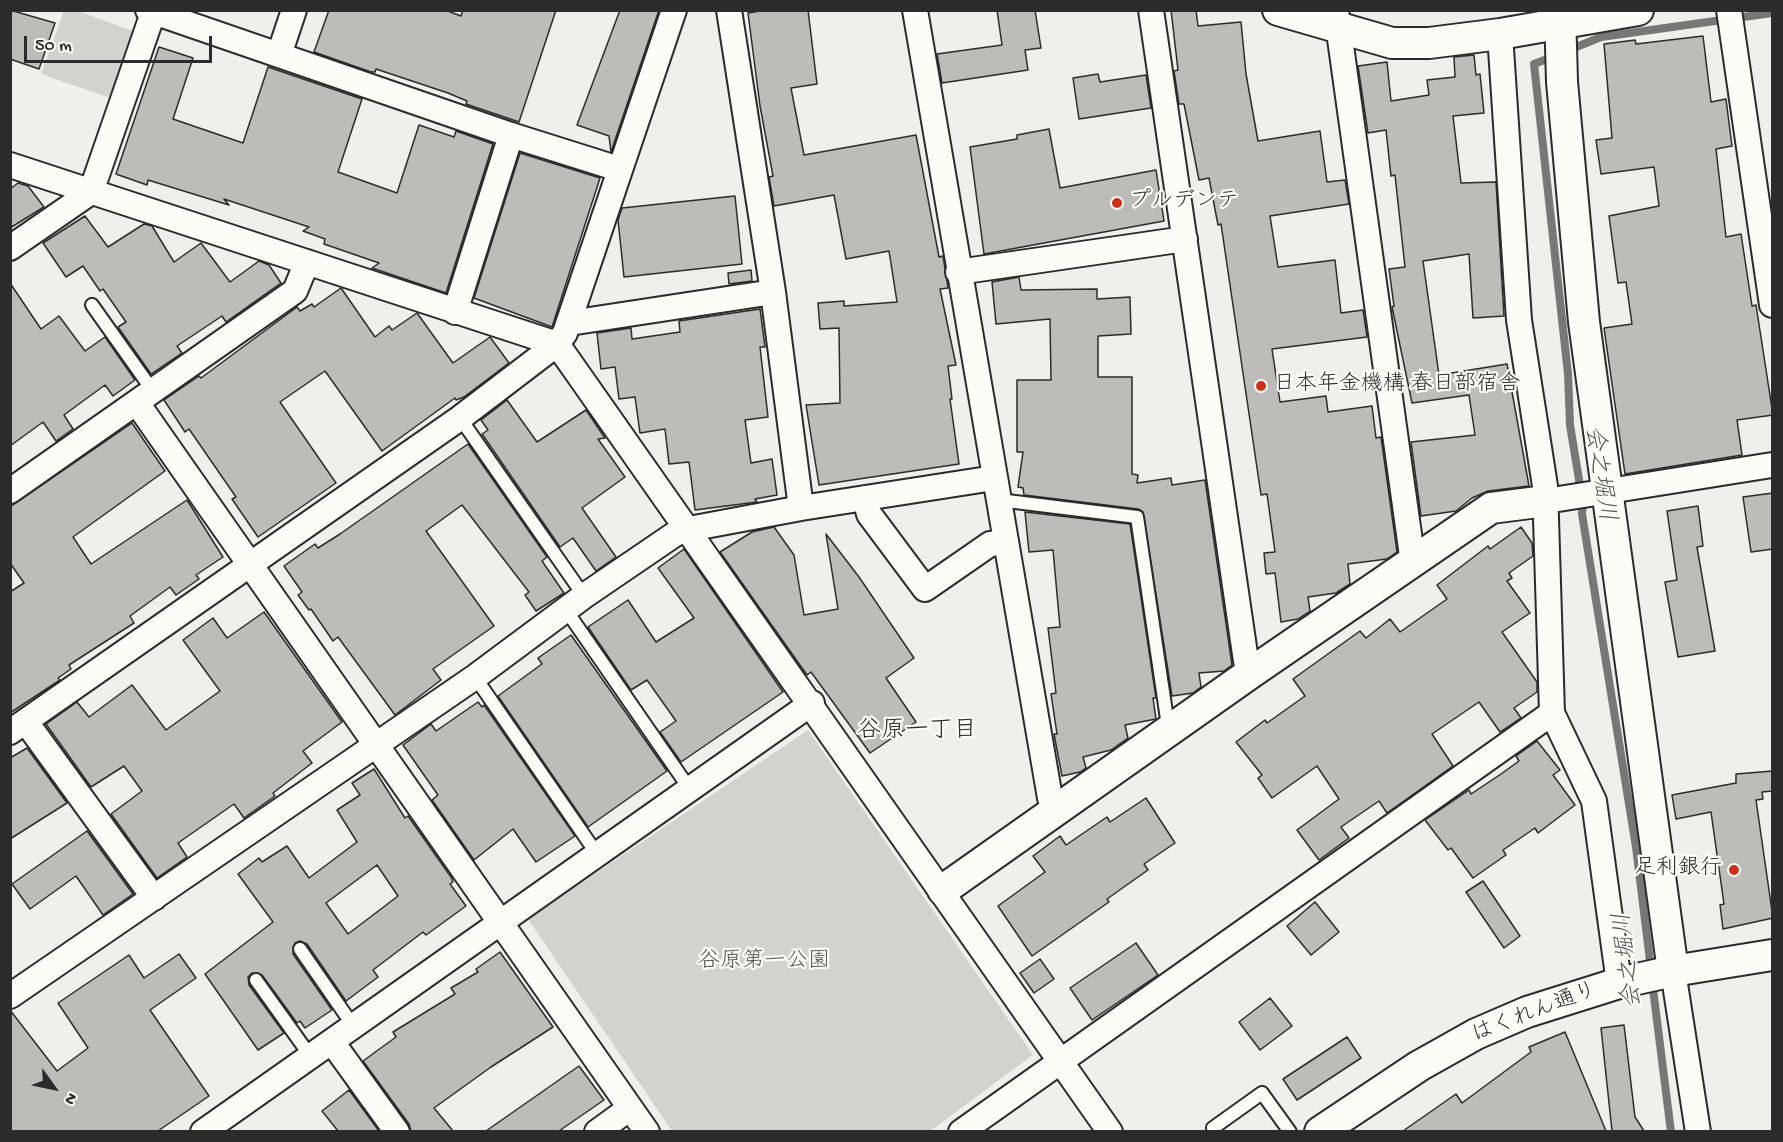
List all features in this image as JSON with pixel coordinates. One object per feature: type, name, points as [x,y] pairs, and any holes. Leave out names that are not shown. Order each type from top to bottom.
[{"type":"street","points":[[279,55],[294,10]]},
{"type":"street","points":[[154,898],[18,727],[249,563],[460,418],[557,344],[569,321],[674,10]]},
{"type":"street","points":[[729,10],[773,292],[801,508]]},
{"type":"street","points":[[915,10],[958,272],[1050,798],[1056,810]]},
{"type":"street","points":[[1150,10],[1246,661],[1252,672]]},
{"type":"street","points":[[1278,10],[1337,20],[1392,43],[1429,43],[1500,33],[1560,32],[1638,10]]},
{"type":"street","points":[[10,248],[91,192],[152,11],[511,135],[619,169]]},
{"type":"street","points":[[1730,18],[1768,234],[1773,305]]},
{"type":"street","points":[[1337,20],[1413,563]]},
{"type":"street","points":[[1560,32],[1600,494],[1669,972],[1698,1131]]},
{"type":"street","points":[[1500,33],[1519,320],[1555,500],[1552,712],[1594,801],[1626,981]]},
{"type":"street","points":[[455,312],[511,135]]},
{"type":"street","points":[[10,165],[557,344],[812,703],[1110,1131]]},
{"type":"street","points":[[958,272],[1185,239]]},
{"type":"street","points":[[10,491],[295,291],[307,262]]},
{"type":"street","points":[[569,321],[576,322],[773,292]]},
{"type":"street","points":[[145,397],[249,563],[647,1131]]},
{"type":"street","points":[[943,890],[1172,727],[1491,508],[1600,494],[1773,465]]},
{"type":"street","points":[[10,996],[475,677],[575,603],[675,534],[689,529],[865,498],[996,489]]},
{"type":"street","points":[[865,498],[869,514],[925,589],[990,544],[1006,542]]},
{"type":"street","points":[[203,1131],[333,1042],[812,703]]},
{"type":"street","points":[[961,1131],[1552,712]]},
{"type":"street","name":"はくれん通り","points":[[1320,1131],[1419,1066],[1476,1034],[1527,1012],[1626,981],[1773,955]]},
{"type":"street","points":[[333,1042],[397,1131]]},
{"type":"street","points":[[597,1131],[630,1108]]},
{"type":"lane","points":[[92,305],[145,397]]},
{"type":"lane","points":[[460,418],[689,788]]},
{"type":"lane","points":[[996,489],[1137,517],[1167,719],[1172,727]]},
{"type":"lane","points":[[475,677],[597,854]]},
{"type":"lane","points":[[300,949],[354,1027]]},
{"type":"lane","points":[[256,980],[311,1057]]},
{"type":"lane","points":[[1215,1131],[1213,1128],[1262,1093],[1290,1131]]},
{"type":"green space","points":[[64,11],[78,11],[136,32],[114,99],[41,74]]},
{"type":"green space","name":"谷原第一公園","points":[[808,730],[1033,1055],[930,1131],[672,1131],[528,919]]},
{"type":"building","points":[[10,10],[55,23],[39,69],[10,59]]},
{"type":"building","points":[[329,10],[445,10],[461,16],[463,10],[556,10],[519,122],[466,104],[467,101],[448,93],[376,69],[375,72],[371,72],[314,52]]},
{"type":"building","points":[[620,10],[659,10],[611,152],[609,136],[577,125]]},
{"type":"building","points":[[766,10],[808,10],[817,84],[791,88],[804,155],[916,135],[939,257],[943,256],[948,288],[940,289],[956,365],[948,366],[959,464],[819,485],[806,405],[840,403],[839,328],[820,329],[818,303],[844,301],[844,306],[897,302],[889,251],[846,259],[834,195],[774,206],[769,177],[773,176],[760,106],[748,13]]},
{"type":"building","points":[[997,10],[1035,10],[1041,48],[1025,50],[1028,70],[942,83],[937,54],[1002,45]]},
{"type":"building","points":[[1171,10],[1196,10],[1198,26],[1241,22],[1246,74],[1258,141],[1320,131],[1327,182],[1345,180],[1349,204],[1270,216],[1278,267],[1335,260],[1341,313],[1363,310],[1367,337],[1272,349],[1280,402],[1326,396],[1328,412],[1372,406],[1376,438],[1381,437],[1397,552],[1387,559],[1348,564],[1350,584],[1336,593],[1308,597],[1310,611],[1298,619],[1281,622],[1275,573],[1266,574],[1264,553],[1275,552],[1267,494],[1261,495],[1221,224],[1218,225],[1209,178],[1199,180],[1184,104],[1179,104],[1174,71],[1178,70]]},
{"type":"building","points":[[1703,36],[1711,102],[1726,99],[1732,146],[1716,149],[1726,237],[1741,234],[1752,306],[1756,305],[1773,415],[1737,420],[1742,455],[1625,474],[1604,328],[1632,324],[1626,282],[1618,283],[1609,216],[1659,206],[1654,167],[1601,174],[1596,140],[1612,138],[1604,44],[1635,40],[1636,44]]},
{"type":"building","points":[[159,47],[193,58],[173,119],[243,143],[268,67],[362,99],[338,172],[397,193],[419,125],[454,137],[456,131],[493,144],[446,293],[372,268],[379,263],[324,244],[325,239],[303,231],[309,227],[224,199],[229,205],[148,180],[147,185],[116,174]]},
{"type":"building","points":[[1474,55],[1476,75],[1480,74],[1484,113],[1453,116],[1461,183],[1496,182],[1504,316],[1473,318],[1469,254],[1423,261],[1439,375],[1507,364],[1529,486],[1488,491],[1472,498],[1456,511],[1421,516],[1411,442],[1475,435],[1469,395],[1412,403],[1392,307],[1394,306],[1389,269],[1405,267],[1395,175],[1391,176],[1386,130],[1368,133],[1358,66],[1387,62],[1391,101],[1429,95],[1427,80],[1455,77],[1454,57]]},
{"type":"building","points":[[1098,74],[1100,82],[1146,75],[1151,108],[1079,119],[1073,78]]},
{"type":"building","points":[[1049,129],[1060,188],[1156,170],[1164,221],[984,254],[970,147],[1017,139],[1017,135]]},
{"type":"building","points":[[520,153],[600,178],[552,327],[474,298]]},
{"type":"building","points":[[18,183],[28,186],[44,207],[10,228],[10,189]]},
{"type":"building","points":[[735,196],[742,264],[624,277],[618,220],[622,208]]},
{"type":"building","points":[[85,216],[108,247],[144,224],[152,226],[174,262],[201,243],[230,282],[259,261],[269,265],[281,283],[226,322],[222,316],[177,346],[182,353],[151,374],[118,327],[126,322],[103,289],[100,291],[83,266],[66,277],[43,243]]},
{"type":"building","points":[[751,270],[752,281],[729,284],[728,273]]},
{"type":"building","points":[[1019,277],[1021,290],[1097,289],[1097,299],[1130,297],[1131,334],[1098,336],[1098,377],[1132,377],[1132,474],[1138,475],[1137,483],[1171,478],[1172,485],[1205,480],[1232,665],[1224,671],[1199,673],[1201,687],[1193,693],[1172,696],[1143,512],[1138,509],[1024,495],[1023,488],[1018,487],[1023,452],[1017,452],[1017,380],[1051,380],[1050,319],[996,324],[992,282]]},
{"type":"building","points":[[10,283],[41,329],[59,316],[85,351],[105,337],[135,380],[113,396],[105,385],[64,415],[73,429],[56,441],[43,422],[10,446]]},
{"type":"building","points":[[341,288],[375,337],[389,326],[392,330],[417,313],[453,363],[490,337],[509,363],[464,397],[456,400],[455,398],[382,451],[325,371],[280,402],[336,483],[258,537],[232,499],[236,497],[189,429],[185,432],[164,400],[199,376],[201,378],[297,307],[300,311],[312,304],[314,307]]},
{"type":"building","points":[[760,309],[765,347],[760,347],[768,417],[745,420],[751,463],[772,459],[777,495],[755,499],[757,502],[695,510],[689,462],[669,464],[665,429],[640,433],[635,397],[619,399],[615,367],[601,369],[597,333],[631,328],[632,339],[680,332],[679,321]]},
{"type":"building","points":[[507,400],[537,442],[586,410],[605,438],[598,439],[625,477],[582,508],[616,557],[596,571],[573,538],[560,547],[482,434],[488,430],[481,420]]},
{"type":"building","points":[[132,423],[165,471],[73,537],[91,564],[187,500],[223,557],[196,575],[199,579],[176,595],[170,587],[130,616],[134,623],[69,665],[71,669],[58,678],[60,680],[10,713],[10,592],[24,583],[10,563],[10,507]]},
{"type":"building","points":[[468,444],[547,557],[542,561],[564,593],[536,611],[525,595],[529,592],[462,505],[426,531],[494,626],[433,669],[441,680],[395,715],[338,637],[333,641],[311,609],[309,610],[298,595],[302,592],[284,566],[315,544],[318,548],[340,534]]},
{"type":"building","points":[[1773,493],[1773,549],[1751,552],[1743,497]]},
{"type":"building","points":[[1698,506],[1703,546],[1697,547],[1715,651],[1678,657],[1665,582],[1677,580],[1667,511]]},
{"type":"building","points":[[1025,512],[1130,524],[1156,698],[1153,698],[1156,719],[1125,725],[1128,738],[1111,750],[1083,757],[1086,768],[1080,772],[1062,776],[1054,734],[1057,734],[1051,694],[1056,693],[1048,628],[1060,627],[1053,550],[1029,552]]},
{"type":"building","points":[[774,527],[794,555],[804,615],[838,609],[826,534],[859,577],[914,658],[886,678],[916,722],[870,753],[811,672],[807,675],[720,552],[752,532]]},
{"type":"building","points":[[1521,527],[1532,543],[1533,556],[1509,573],[1512,578],[1507,581],[1530,613],[1502,632],[1537,682],[1537,692],[1514,708],[1521,718],[1500,732],[1479,702],[1432,734],[1453,766],[1387,813],[1379,801],[1341,827],[1349,838],[1319,860],[1297,830],[1339,799],[1317,766],[1272,798],[1258,778],[1262,775],[1236,742],[1265,720],[1267,723],[1305,696],[1293,679],[1360,631],[1366,638],[1390,619],[1400,632],[1447,599],[1437,585],[1488,546],[1490,549]]},
{"type":"building","points":[[684,549],[783,692],[681,762],[660,732],[676,721],[647,680],[631,690],[588,627],[628,600],[656,642],[694,618],[658,568]]},
{"type":"building","points":[[264,612],[342,722],[303,751],[312,763],[273,793],[275,796],[244,818],[234,804],[178,843],[187,857],[157,878],[111,814],[142,791],[124,766],[91,787],[46,724],[77,702],[89,717],[132,685],[166,730],[220,691],[183,640],[213,618],[227,638]]},
{"type":"building","points":[[571,635],[667,771],[588,827],[498,696],[542,664],[538,658]]},
{"type":"building","points":[[478,702],[482,707],[484,705],[575,836],[536,862],[513,829],[474,860],[432,800],[438,795],[403,745],[431,724],[436,731]]},
{"type":"building","points":[[1537,741],[1560,770],[1553,775],[1575,805],[1538,833],[1535,828],[1503,850],[1506,855],[1473,878],[1451,848],[1448,850],[1425,820],[1469,790],[1471,794],[1501,774],[1519,761],[1516,756]]},
{"type":"building","points":[[27,748],[67,803],[10,839],[10,758]]},
{"type":"building","points":[[374,769],[405,818],[408,816],[451,877],[453,882],[450,884],[466,906],[426,935],[423,932],[373,970],[378,977],[346,1001],[307,944],[300,941],[295,943],[293,954],[332,1010],[305,1028],[300,1021],[297,1023],[262,975],[252,973],[248,977],[249,985],[284,1033],[258,1050],[205,974],[273,922],[238,874],[259,858],[262,862],[287,846],[309,878],[357,842],[337,810],[360,795],[352,783]],"holes":[[[377,865],[398,896],[348,934],[326,903]]]},
{"type":"building","points":[[1773,771],[1773,791],[1762,792],[1763,799],[1756,800],[1773,918],[1723,929],[1720,905],[1724,904],[1711,812],[1676,819],[1672,795],[1736,783],[1736,774]]},
{"type":"building","points":[[1146,798],[1175,843],[1144,864],[1148,870],[1107,899],[1109,902],[1032,956],[998,906],[1045,872],[1033,856],[1060,836],[1066,845],[1107,817],[1110,822]]},
{"type":"building","points":[[87,831],[133,894],[103,915],[76,876],[30,909],[12,884]]},
{"type":"building","points":[[1483,881],[1520,936],[1504,948],[1466,892]]},
{"type":"building","points":[[1315,902],[1339,932],[1311,955],[1287,926]]},
{"type":"building","points":[[1136,943],[1158,975],[1092,1020],[1070,988]]},
{"type":"building","points":[[500,952],[553,1027],[491,1067],[434,1108],[453,1131],[411,1131],[409,1124],[363,1061],[396,1037],[393,1032],[455,994],[451,988],[478,972],[476,969]]},
{"type":"building","points":[[179,954],[196,978],[150,1010],[209,1096],[158,1131],[10,1131],[10,1010],[57,1071],[88,1048],[58,1003],[129,955],[144,978]]},
{"type":"building","points":[[1040,959],[1054,979],[1034,993],[1020,973]]},
{"type":"building","points":[[1270,998],[1292,1026],[1260,1050],[1239,1022]]},
{"type":"building","points":[[1624,1025],[1635,1117],[1644,1131],[1612,1131],[1601,1028]]},
{"type":"building","points":[[1565,1032],[1606,1131],[1403,1131],[1456,1094],[1462,1103],[1531,1052],[1529,1047]]},
{"type":"building","points":[[1347,1037],[1361,1058],[1297,1100],[1283,1079]]},
{"type":"building","points":[[579,1066],[604,1100],[559,1131],[486,1131]]},
{"type":"building","points":[[349,1090],[379,1131],[338,1131],[322,1111]]},
{"type":"waterway","name":"会之堀川","points":[[1569,50],[1601,37],[1772,13]]},
{"type":"waterway","name":"会之堀川","points":[[1555,56],[1534,64],[1568,374],[1570,425],[1583,504],[1582,514],[1636,847],[1651,969]]},
{"type":"waterway","name":"会之堀川","points":[[1652,981],[1671,1132]]},
{"type":"place","name":"プルデンテ","points":[[1117,203]]},
{"type":"place","name":"日本年金機構 春日部宿舎","points":[[1261,386]]},
{"type":"place","name":"足利銀行","points":[[1734,870]]},
{"type":"district","name":"谷原一丁目","points":[[917,732]]}]
